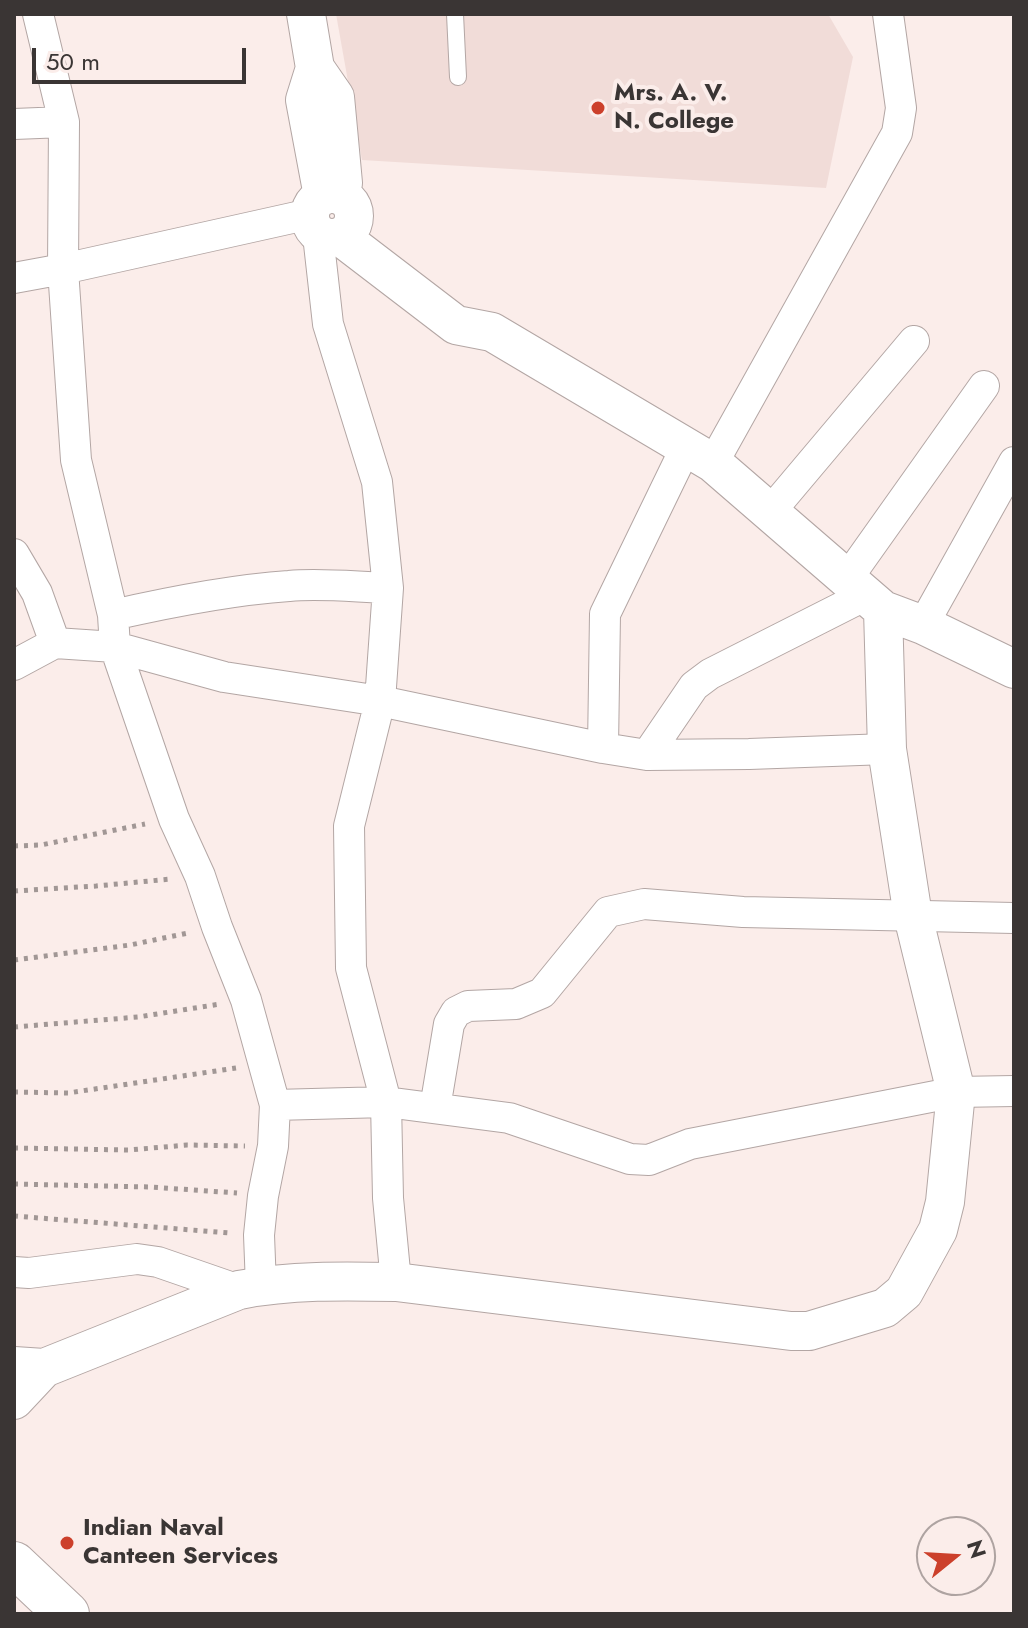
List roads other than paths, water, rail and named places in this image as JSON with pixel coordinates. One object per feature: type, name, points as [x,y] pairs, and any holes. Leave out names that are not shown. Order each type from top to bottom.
[{"type":"main road","points":[[14,1564],[67,1614]]},
{"type":"street","points":[[38,14],[64,122],[63,269],[76,460],[113,615],[115,647],[174,819],[200,876],[246,1000],[275,1105],[273,1146],[250,1288]]},
{"type":"street","points":[[306,14],[315,68],[305,100],[332,216],[328,324],[377,482],[388,588],[380,701],[349,826],[351,968],[386,1102],[388,1198],[396,1282]]},
{"type":"street","points":[[603,748],[605,614],[897,133],[901,108],[888,14]]},
{"type":"street","points":[[14,124],[64,122]]},
{"type":"street","points":[[332,216],[456,325],[492,332],[699,455],[866,595],[1014,669]]},
{"type":"street","points":[[14,278],[332,216]]},
{"type":"street","points":[[770,512],[914,341]]},
{"type":"street","points":[[647,755],[694,686],[710,674],[866,595],[984,386]]},
{"type":"street","points":[[923,625],[1014,462]]},
{"type":"street","points":[[17,562],[37,593],[55,643]]},
{"type":"street","points":[[113,615],[208,597],[291,586],[388,588]]},
{"type":"street","points":[[14,1400],[29,1367],[250,1288],[331,1280],[396,1282],[791,1331],[809,1331],[885,1308],[904,1292],[938,1230],[945,1202],[956,1092],[913,916],[866,595]]},
{"type":"street","points":[[14,665],[55,643],[115,647],[224,677],[380,701],[647,755],[887,749]]},
{"type":"street","points":[[435,1108],[449,1024],[456,1012],[468,1006],[516,1004],[542,993],[608,912],[644,904],[743,912],[1014,918]]},
{"type":"street","points":[[275,1105],[386,1102],[509,1118],[630,1159],[649,1160],[690,1144],[956,1092],[1014,1091]]},
{"type":"street","points":[[14,1272],[29,1273],[137,1259],[250,1288]]},
{"type":"lane","points":[[455,14],[458,77]]},
{"type":"place","name":"Mrs. A. V. N. College","points":[[598,108]]},
{"type":"place","name":"Indian Naval Canteen Services","points":[[67,1543]]}]
